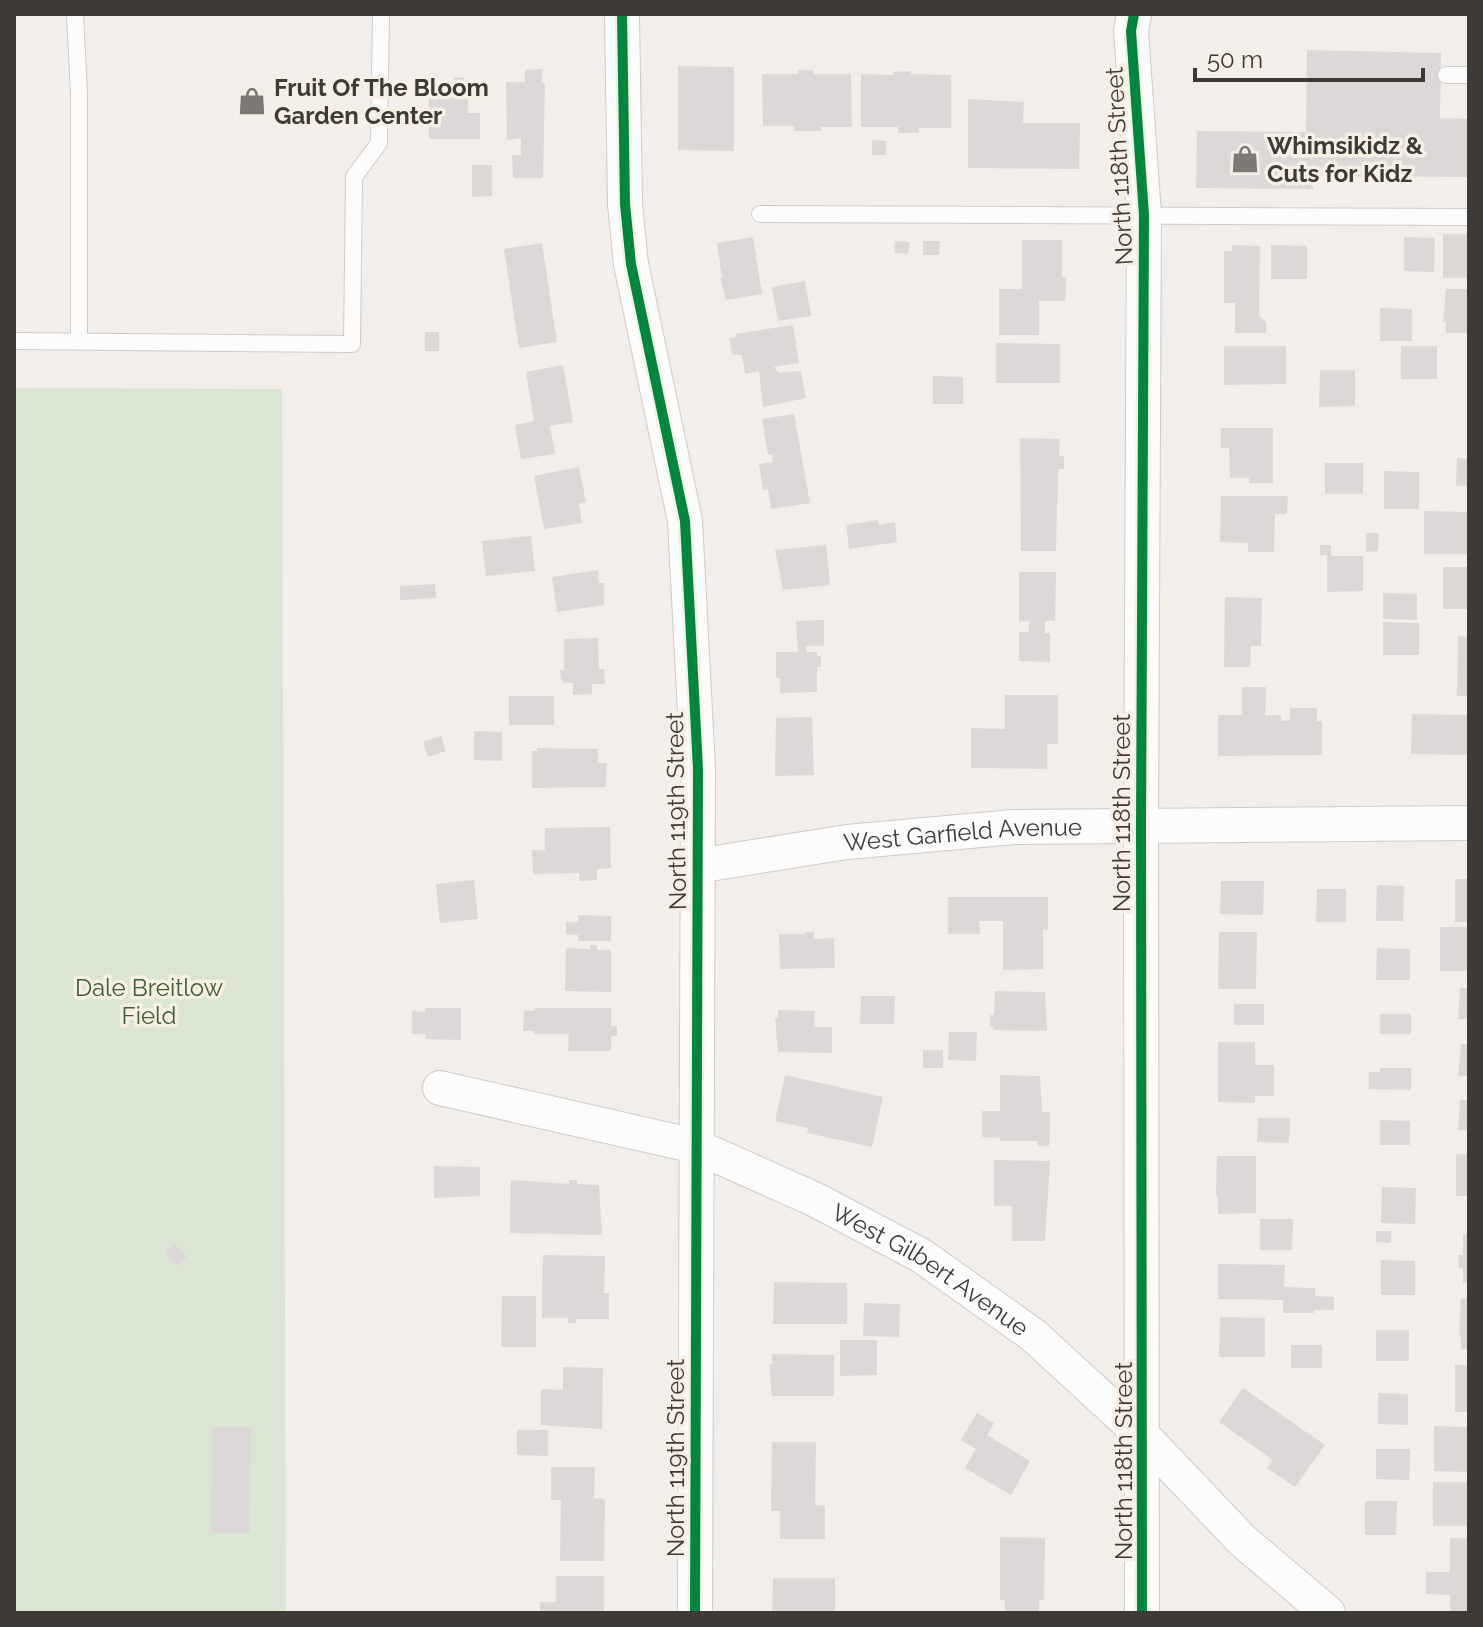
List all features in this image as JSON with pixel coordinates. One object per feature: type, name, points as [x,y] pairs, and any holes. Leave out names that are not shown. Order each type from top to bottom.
[{"type":"street","name":"North 119th Street","points":[[622,14],[625,204],[631,264],[685,521],[698,769],[695,1613]]},
{"type":"street","name":"North 118th Street","points":[[1134,14],[1131,31],[1144,215],[1142,1613]]},
{"type":"street","name":"West Garfield Avenue","points":[[697,866],[847,842],[1014,827],[1469,823]]},
{"type":"street","name":"West Gilbert Avenue","points":[[440,1088],[695,1146],[814,1199],[922,1256],[1033,1335],[1143,1436],[1243,1541],[1328,1613]]},
{"type":"lane","points":[[75,14],[79,93],[79,341]]},
{"type":"lane","points":[[14,341],[352,344],[354,177],[379,143],[381,14]]},
{"type":"lane","points":[[1446,75],[1469,75]]},
{"type":"lane","points":[[760,214],[1469,217]]},
{"type":"green space","name":"Dale Breitlow Field","points":[[14,388],[282,389],[286,1613],[14,1613]]},
{"type":"building","points":[[1307,50],[1441,53],[1440,118],[1469,119],[1469,177],[1313,176],[1313,189],[1196,188],[1197,131],[1306,132]]},
{"type":"building","points":[[678,66],[734,67],[734,151],[678,150]]},
{"type":"building","points":[[542,69],[542,83],[545,83],[543,178],[513,178],[512,155],[521,155],[521,138],[507,140],[506,82],[525,82],[525,70]]},
{"type":"building","points":[[798,70],[813,70],[813,74],[851,74],[852,127],[794,131],[794,126],[763,126],[762,74],[798,74]]},
{"type":"building","points":[[911,71],[911,74],[951,75],[951,128],[919,128],[919,133],[898,133],[898,127],[861,127],[861,74],[894,75],[894,72]]},
{"type":"building","points":[[454,77],[464,78],[464,83],[468,83],[468,113],[480,113],[480,139],[429,139],[429,82],[454,83]]},
{"type":"building","points":[[968,99],[1024,102],[1023,123],[1080,123],[1079,169],[968,168]]},
{"type":"building","points":[[872,140],[886,141],[886,155],[872,155]]},
{"type":"building","points":[[472,165],[492,165],[492,196],[472,197]]},
{"type":"building","points":[[1443,234],[1469,234],[1469,278],[1443,278]]},
{"type":"building","points":[[753,237],[762,294],[726,300],[720,278],[717,243]]},
{"type":"building","points":[[1404,237],[1435,238],[1434,272],[1404,271]]},
{"type":"building","points":[[1022,240],[1062,240],[1065,301],[1039,301],[1039,335],[999,335],[999,289],[1022,289]]},
{"type":"building","points":[[895,241],[910,242],[908,254],[894,253]]},
{"type":"building","points":[[923,241],[940,241],[939,255],[923,255]]},
{"type":"building","points":[[542,243],[557,342],[519,348],[504,249]]},
{"type":"building","points":[[1232,245],[1260,246],[1259,316],[1266,322],[1266,333],[1235,333],[1235,303],[1224,303],[1224,251],[1232,251]]},
{"type":"building","points":[[1271,245],[1307,246],[1307,279],[1271,279]]},
{"type":"building","points":[[805,281],[811,316],[778,321],[772,287]]},
{"type":"building","points":[[1446,289],[1469,289],[1469,333],[1446,333],[1446,322],[1443,322]]},
{"type":"building","points":[[1380,308],[1412,309],[1412,341],[1380,341]]},
{"type":"building","points":[[793,325],[799,363],[774,367],[779,373],[801,371],[806,398],[763,407],[759,371],[745,374],[742,355],[732,354],[729,338],[736,337],[735,334]]},
{"type":"building","points":[[425,332],[439,332],[439,351],[425,351]]},
{"type":"building","points":[[996,343],[1060,344],[1060,383],[996,383]]},
{"type":"building","points":[[1224,346],[1286,346],[1286,384],[1224,385]]},
{"type":"building","points":[[1401,346],[1437,346],[1437,379],[1401,379]]},
{"type":"building","points":[[563,365],[573,422],[550,426],[555,454],[521,459],[515,425],[534,421],[526,372]]},
{"type":"building","points":[[1320,370],[1355,370],[1355,406],[1319,407]]},
{"type":"building","points":[[933,376],[963,377],[963,404],[933,404]]},
{"type":"building","points":[[794,414],[810,503],[771,509],[768,489],[763,490],[759,464],[773,462],[772,454],[768,455],[762,419]]},
{"type":"building","points":[[1221,428],[1273,428],[1273,483],[1249,483],[1249,478],[1230,478],[1229,448],[1221,448]]},
{"type":"building","points":[[1020,438],[1060,439],[1059,456],[1064,456],[1064,469],[1058,469],[1056,551],[1021,551]]},
{"type":"building","points":[[1457,458],[1469,459],[1469,486],[1456,486]]},
{"type":"building","points":[[1325,463],[1363,463],[1363,494],[1325,494]]},
{"type":"building","points":[[579,467],[586,502],[579,504],[582,523],[544,529],[534,476]]},
{"type":"building","points":[[1384,471],[1419,472],[1419,509],[1384,509]]},
{"type":"building","points":[[1221,496],[1288,496],[1287,514],[1275,514],[1274,552],[1248,552],[1248,543],[1220,542]]},
{"type":"building","points":[[1424,511],[1469,512],[1469,554],[1424,554]]},
{"type":"building","points":[[878,520],[879,525],[895,522],[897,542],[849,549],[846,525]]},
{"type":"building","points":[[1366,533],[1379,533],[1378,551],[1366,552]]},
{"type":"building","points":[[531,536],[535,571],[486,576],[482,541]]},
{"type":"building","points":[[826,545],[830,585],[783,590],[775,550]]},
{"type":"building","points":[[1320,545],[1331,545],[1331,556],[1363,556],[1363,591],[1327,592],[1327,555],[1320,555]]},
{"type":"building","points":[[1443,567],[1469,567],[1469,609],[1443,609]]},
{"type":"building","points":[[598,570],[599,583],[604,583],[604,605],[557,612],[552,577]]},
{"type":"building","points":[[1019,572],[1056,572],[1055,621],[1045,621],[1045,633],[1050,633],[1050,662],[1019,661],[1019,632],[1029,632],[1029,621],[1019,622]]},
{"type":"building","points":[[435,584],[436,598],[400,600],[400,586]]},
{"type":"building","points":[[1383,593],[1417,594],[1417,620],[1383,619]]},
{"type":"building","points":[[1225,597],[1262,598],[1261,646],[1251,646],[1250,667],[1224,667]]},
{"type":"building","points":[[824,620],[824,646],[806,646],[806,652],[817,652],[817,656],[821,656],[821,667],[817,667],[817,692],[780,693],[780,678],[776,678],[776,652],[798,652],[796,621]]},
{"type":"building","points":[[1383,622],[1419,623],[1419,655],[1383,655]]},
{"type":"building","points":[[1458,636],[1469,637],[1469,696],[1457,696]]},
{"type":"building","points":[[598,638],[599,669],[604,669],[605,684],[592,684],[592,694],[573,695],[573,683],[564,683],[561,679],[564,639]]},
{"type":"building","points":[[1242,687],[1266,687],[1265,715],[1281,715],[1281,721],[1290,720],[1290,708],[1317,708],[1317,721],[1322,721],[1322,755],[1218,756],[1218,715],[1242,715]]},
{"type":"building","points":[[1005,695],[1058,695],[1058,744],[1047,744],[1047,769],[971,768],[971,728],[1005,729]]},
{"type":"building","points":[[509,696],[554,696],[554,725],[509,725]]},
{"type":"building","points":[[1412,714],[1469,715],[1469,755],[1411,754]]},
{"type":"building","points":[[812,717],[814,775],[775,776],[776,718]]},
{"type":"building","points":[[474,731],[502,732],[502,761],[474,760]]},
{"type":"building","points":[[441,736],[446,751],[428,757],[423,742]]},
{"type":"building","points":[[537,748],[598,749],[598,763],[607,763],[606,787],[532,788],[532,751],[537,751]]},
{"type":"building","points":[[610,827],[611,868],[597,869],[597,880],[579,881],[579,873],[533,874],[532,850],[545,850],[545,828]]},
{"type":"building","points":[[1455,879],[1469,879],[1469,922],[1455,922]]},
{"type":"building","points":[[474,880],[478,919],[440,923],[436,884]]},
{"type":"building","points":[[1221,881],[1264,881],[1263,915],[1220,914]]},
{"type":"building","points":[[1377,885],[1404,886],[1403,921],[1376,921]]},
{"type":"building","points":[[1317,889],[1346,889],[1346,922],[1316,922]]},
{"type":"building","points":[[948,897],[1048,897],[1048,930],[1043,929],[1043,969],[1003,970],[1003,921],[979,921],[980,934],[948,934]]},
{"type":"building","points":[[578,915],[611,916],[611,941],[578,941],[578,935],[566,934],[566,922],[578,922]]},
{"type":"building","points":[[1440,927],[1469,927],[1469,971],[1440,971]]},
{"type":"building","points":[[814,932],[814,939],[834,938],[835,968],[780,969],[779,934]]},
{"type":"building","points":[[1219,932],[1257,932],[1256,989],[1218,989]]},
{"type":"building","points":[[590,945],[597,945],[597,950],[611,950],[611,992],[565,991],[566,948],[590,949]]},
{"type":"building","points":[[1377,948],[1410,949],[1410,980],[1376,980]]},
{"type":"building","points":[[1460,988],[1469,988],[1469,1019],[1458,1019]]},
{"type":"building","points":[[995,991],[1045,992],[1047,1031],[993,1030],[990,1015],[994,1015]]},
{"type":"building","points":[[861,996],[895,996],[894,1024],[860,1024]]},
{"type":"building","points":[[1234,1004],[1264,1004],[1264,1025],[1234,1025]]},
{"type":"building","points":[[426,1008],[461,1008],[461,1040],[426,1039],[425,1034],[412,1034],[412,1011],[425,1012]]},
{"type":"building","points":[[535,1008],[611,1008],[611,1026],[617,1026],[617,1036],[611,1036],[611,1051],[568,1051],[569,1034],[523,1031],[524,1010],[535,1011]]},
{"type":"building","points":[[778,1010],[815,1011],[814,1027],[832,1027],[832,1053],[778,1052],[775,1018],[778,1018]]},
{"type":"building","points":[[1380,1014],[1411,1014],[1411,1034],[1380,1034]]},
{"type":"building","points":[[949,1032],[977,1032],[976,1061],[948,1060]]},
{"type":"building","points":[[1218,1042],[1255,1042],[1255,1065],[1274,1065],[1274,1096],[1255,1096],[1255,1103],[1218,1102]]},
{"type":"building","points":[[1461,1044],[1469,1044],[1469,1076],[1458,1076]]},
{"type":"building","points":[[923,1050],[943,1050],[943,1068],[923,1068]]},
{"type":"building","points":[[1380,1068],[1411,1068],[1411,1090],[1369,1089],[1369,1072],[1380,1072]]},
{"type":"building","points":[[785,1075],[883,1097],[872,1147],[807,1133],[808,1128],[775,1121]]},
{"type":"building","points":[[1000,1075],[1040,1076],[1042,1112],[1050,1112],[1049,1146],[1038,1146],[1038,1141],[1000,1141],[1000,1138],[982,1137],[982,1111],[1000,1111]]},
{"type":"building","points":[[1460,1100],[1469,1100],[1469,1130],[1458,1130]]},
{"type":"building","points":[[1258,1118],[1290,1118],[1289,1143],[1257,1142]]},
{"type":"building","points":[[1380,1120],[1410,1121],[1410,1145],[1380,1145]]},
{"type":"building","points":[[1456,1154],[1469,1154],[1469,1196],[1456,1196]]},
{"type":"building","points":[[1217,1156],[1256,1156],[1256,1213],[1218,1214]]},
{"type":"building","points":[[994,1160],[1050,1161],[1045,1241],[1012,1241],[1012,1206],[994,1206]]},
{"type":"building","points":[[434,1166],[480,1167],[480,1196],[434,1198]]},
{"type":"building","points":[[511,1180],[569,1184],[569,1180],[577,1180],[577,1184],[599,1185],[602,1235],[510,1233]]},
{"type":"building","points":[[1382,1187],[1416,1188],[1415,1224],[1381,1223]]},
{"type":"building","points":[[1260,1219],[1293,1219],[1292,1250],[1260,1250]]},
{"type":"building","points":[[1376,1231],[1391,1231],[1391,1243],[1376,1242]]},
{"type":"building","points":[[1463,1234],[1469,1234],[1469,1283],[1463,1283],[1463,1268],[1459,1268],[1458,1255],[1463,1255]]},
{"type":"building","points":[[174,1243],[187,1257],[178,1266],[165,1253]]},
{"type":"building","points":[[543,1255],[605,1256],[604,1293],[609,1293],[609,1319],[576,1319],[576,1323],[568,1323],[568,1318],[542,1318]]},
{"type":"building","points":[[1381,1260],[1415,1261],[1415,1295],[1381,1295]]},
{"type":"building","points":[[1218,1264],[1285,1265],[1284,1287],[1315,1288],[1315,1296],[1334,1297],[1334,1310],[1283,1313],[1283,1300],[1218,1299]]},
{"type":"building","points":[[774,1282],[847,1283],[847,1324],[773,1324]]},
{"type":"building","points":[[502,1296],[536,1296],[536,1347],[501,1347]]},
{"type":"building","points":[[1461,1298],[1469,1298],[1469,1349],[1461,1349]]},
{"type":"building","points":[[864,1303],[900,1304],[899,1337],[863,1336]]},
{"type":"building","points":[[1220,1317],[1265,1318],[1265,1357],[1219,1357]]},
{"type":"building","points":[[1376,1330],[1409,1330],[1409,1361],[1376,1361]]},
{"type":"building","points":[[840,1340],[877,1340],[877,1375],[840,1376]]},
{"type":"building","points":[[1291,1345],[1322,1345],[1322,1368],[1291,1368]]},
{"type":"building","points":[[772,1354],[834,1355],[834,1396],[772,1396],[769,1364],[772,1364]]},
{"type":"building","points":[[1455,1365],[1469,1365],[1469,1412],[1455,1412]]},
{"type":"building","points":[[563,1367],[603,1368],[602,1429],[541,1425],[541,1389],[563,1390]]},
{"type":"building","points":[[1243,1388],[1325,1445],[1295,1487],[1267,1468],[1273,1460],[1219,1422]]},
{"type":"building","points":[[1378,1393],[1408,1394],[1408,1425],[1378,1424]]},
{"type":"building","points":[[977,1413],[994,1423],[987,1435],[1030,1461],[1011,1495],[965,1468],[976,1449],[961,1440]]},
{"type":"building","points":[[1434,1426],[1469,1427],[1469,1472],[1434,1471]]},
{"type":"building","points":[[212,1427],[251,1427],[250,1533],[211,1533]]},
{"type":"building","points":[[517,1430],[548,1430],[548,1456],[517,1455]]},
{"type":"building","points":[[772,1442],[816,1442],[815,1505],[825,1506],[825,1539],[780,1539],[780,1511],[771,1511]]},
{"type":"building","points":[[1376,1449],[1410,1449],[1409,1480],[1376,1479]]},
{"type":"building","points":[[551,1467],[595,1467],[594,1498],[605,1499],[604,1561],[560,1561],[561,1500],[551,1500]]},
{"type":"building","points":[[1433,1482],[1469,1482],[1469,1526],[1433,1526]]},
{"type":"building","points":[[1365,1501],[1397,1501],[1396,1535],[1365,1535]]},
{"type":"building","points":[[1000,1537],[1045,1538],[1044,1600],[1039,1600],[1039,1613],[1005,1613],[1005,1600],[1000,1600]]},
{"type":"building","points":[[1450,1538],[1469,1538],[1469,1613],[1450,1613],[1450,1595],[1426,1594],[1426,1572],[1450,1572]]},
{"type":"building","points":[[556,1576],[604,1576],[604,1613],[540,1613],[540,1602],[556,1602]]},
{"type":"building","points":[[773,1578],[835,1578],[835,1613],[772,1613]]},
{"type":"cycle path","points":[[622,14],[625,204],[631,264],[685,521],[698,769],[695,1613]]},
{"type":"cycle path","points":[[1134,14],[1131,31],[1144,215],[1142,1613]]},
{"type":"place","name":"Fruit Of The Bloom Garden Center","points":[[252,101]]},
{"type":"place","name":"Whimsikidz & Cuts for Kidz","points":[[1245,159]]}]
